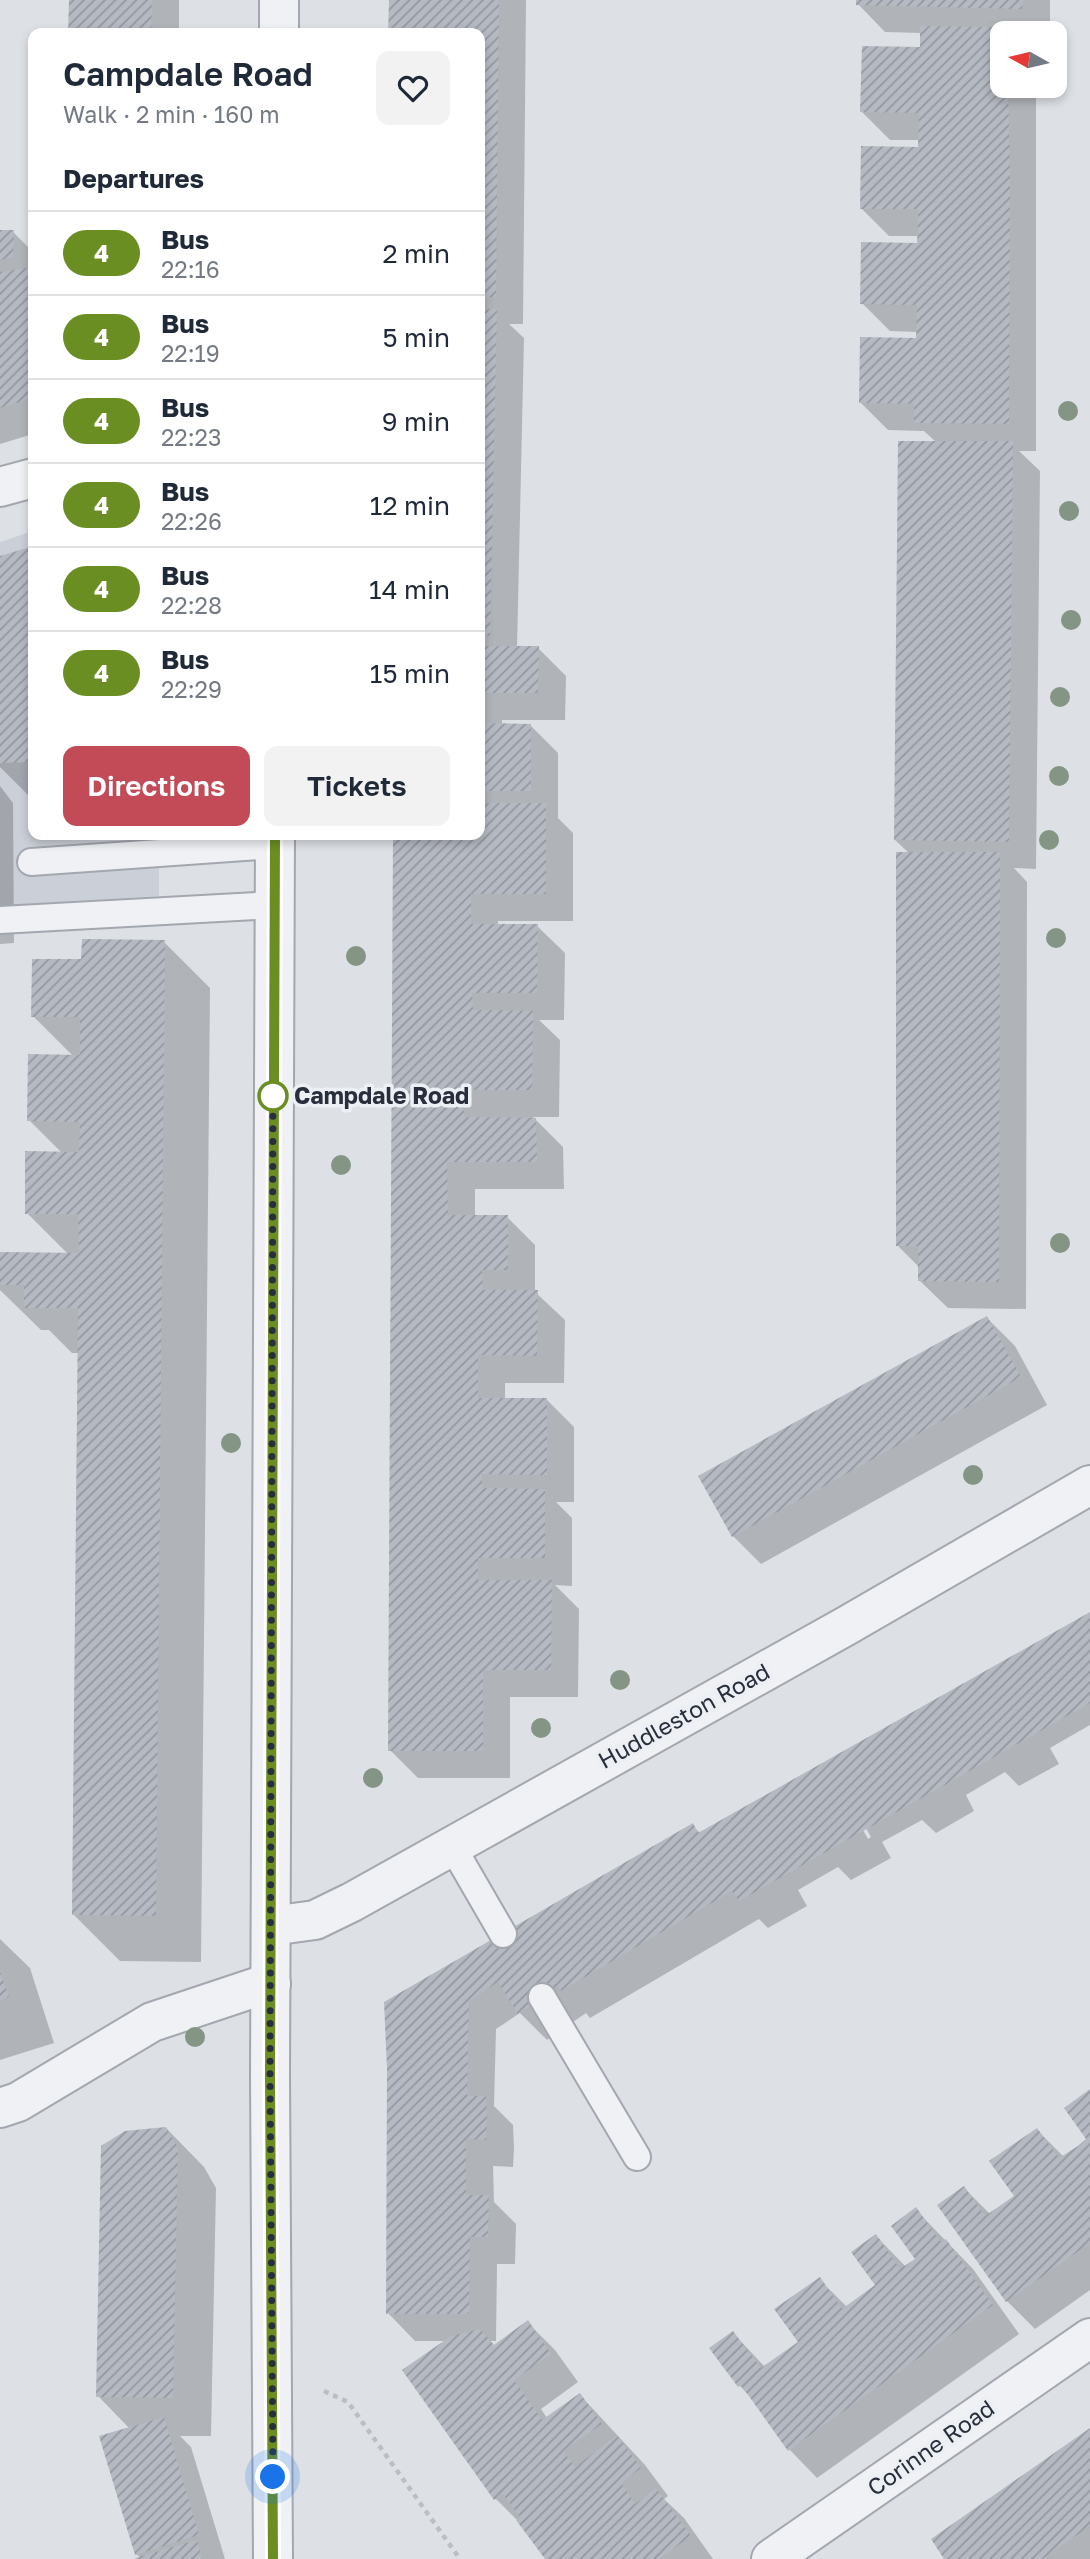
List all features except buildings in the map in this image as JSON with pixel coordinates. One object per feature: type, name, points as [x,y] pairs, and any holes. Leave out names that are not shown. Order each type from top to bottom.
[{"type":"street","points":[[279,0],[279,28]]},
{"type":"street","points":[[0,487],[28,479]]},
{"type":"street","points":[[273,2559],[271,1926],[275,840]]},
{"type":"street","name":"Huddleston Road","points":[[271,1926],[315,1920],[846,1626],[1090,1485]]},
{"type":"street","points":[[0,2108],[18,2102],[152,2022],[271,1984]]},
{"type":"street","name":"Corinne Road","points":[[771,2559],[1090,2338]]},
{"type":"lane","points":[[32,862],[190,842],[275,840]]},
{"type":"lane","points":[[0,920],[274,905]]},
{"type":"lane","points":[[452,1846],[503,1934]]},
{"type":"lane","points":[[542,1997],[637,2157]]},
{"type":"path","points":[[272,2367],[348,2402],[460,2559]]},
{"type":"shaded area","points":[[28,533],[28,840],[159,840],[159,896],[0,906],[0,542]]},
{"type":"bus line","name":"4","points":[[273,2559],[270,2076],[275,840]]},
{"type":"place","name":"Campdale Road","points":[[273,1096]]},
{"type":"route","points":[[273,1096],[270,2076],[273,2477]]}]
